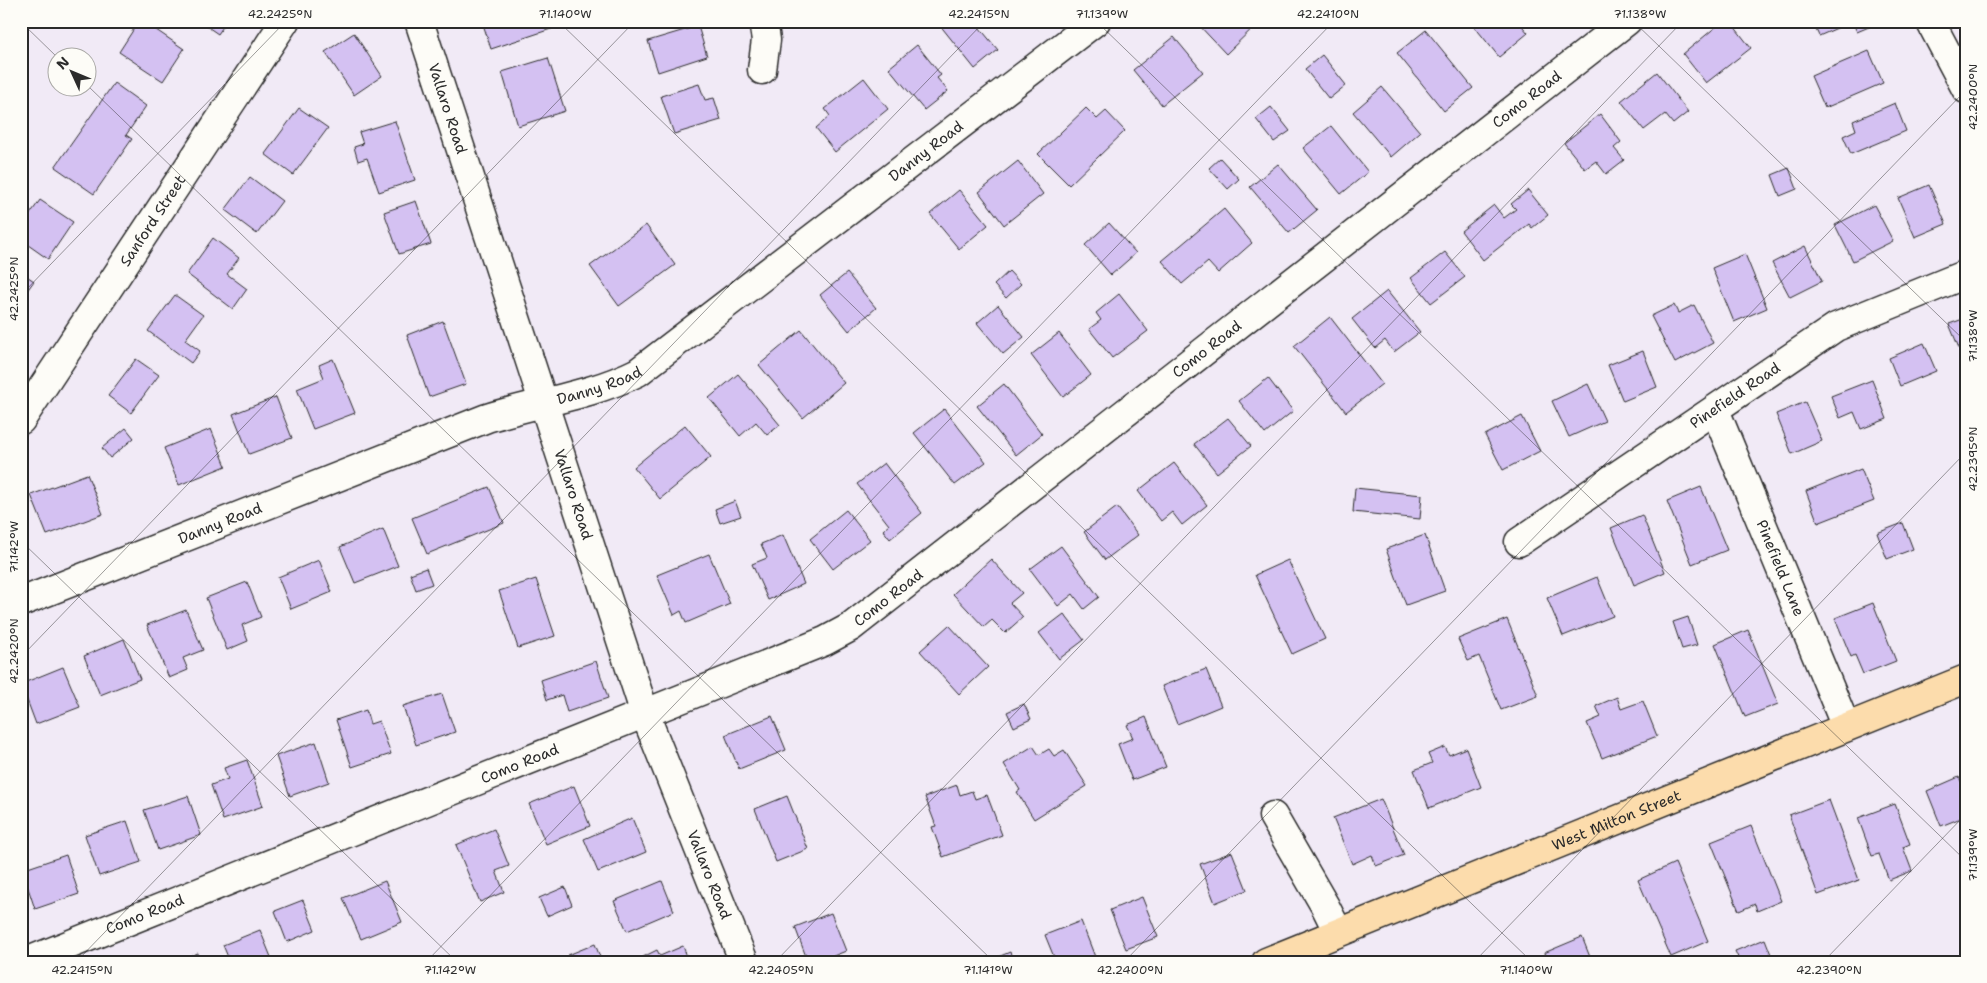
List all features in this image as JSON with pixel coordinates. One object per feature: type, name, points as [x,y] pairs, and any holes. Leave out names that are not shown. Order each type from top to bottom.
[{"type":"main road","name":"West Milton Street","points":[[1266,962],[1966,679]]},
{"type":"street","name":"Sanford Street","points":[[21,420],[285,21]]},
{"type":"street","name":"Vallaro Road","points":[[419,21],[645,714],[744,962]]},
{"type":"street","points":[[762,70],[766,40],[763,21]]},
{"type":"street","name":"Danny Road","points":[[21,602],[487,418],[589,392],[614,384],[638,372],[1096,21]]},
{"type":"street","name":"Como Road","points":[[26,962],[825,641],[851,627],[1627,21]]},
{"type":"street","points":[[1930,21],[1966,90]]},
{"type":"street","name":"Pinefield Road","points":[[1519,542],[1836,327],[1966,274]]},
{"type":"street","name":"Pinefield Lane","points":[[1715,410],[1846,727]]},
{"type":"street","points":[[1273,816],[1338,932]]},
{"type":"building","points":[[139,21],[143,21],[184,49],[163,81],[119,52]]},
{"type":"building","points":[[199,21],[227,21],[218,34]]},
{"type":"building","points":[[482,21],[555,21],[557,27],[491,49]]},
{"type":"building","points":[[943,21],[974,21],[998,50],[975,69],[939,24]]},
{"type":"building","points":[[1197,21],[1260,21],[1226,54]]},
{"type":"building","points":[[1470,21],[1518,21],[1528,33],[1499,57]]},
{"type":"building","points":[[1723,21],[1730,21],[1751,48],[1706,83],[1683,54]]},
{"type":"building","points":[[1812,21],[1842,21],[1844,25],[1819,36]]},
{"type":"building","points":[[1852,21],[1883,21],[1857,32]]},
{"type":"building","points":[[698,26],[707,56],[658,72],[648,41]]},
{"type":"building","points":[[1426,30],[1473,88],[1444,111],[1397,53]]},
{"type":"building","points":[[354,33],[382,76],[354,95],[325,52]]},
{"type":"building","points":[[1174,37],[1203,72],[1162,105],[1133,70]]},
{"type":"building","points":[[917,45],[941,75],[937,78],[948,91],[924,110],[889,68]]},
{"type":"building","points":[[1869,51],[1883,83],[1825,108],[1811,76]]},
{"type":"building","points":[[1322,55],[1346,85],[1329,99],[1305,69]]},
{"type":"building","points":[[548,58],[565,111],[518,126],[502,72]]},
{"type":"building","points":[[1657,72],[1688,112],[1673,124],[1665,114],[1644,130],[1621,101]]},
{"type":"building","points":[[864,78],[888,109],[835,152],[816,128],[830,116],[825,109]]},
{"type":"building","points":[[114,83],[146,106],[126,135],[132,139],[94,194],[55,167]]},
{"type":"building","points":[[699,84],[705,100],[714,98],[721,120],[674,134],[661,96]]},
{"type":"building","points":[[1382,87],[1420,132],[1391,157],[1353,112]]},
{"type":"building","points":[[1895,103],[1906,131],[1851,154],[1843,136],[1856,130],[1853,121]]},
{"type":"building","points":[[1271,107],[1290,131],[1274,142],[1256,119]]},
{"type":"building","points":[[299,108],[328,128],[293,175],[265,154]]},
{"type":"building","points":[[1086,108],[1097,119],[1106,111],[1125,131],[1069,185],[1038,154]]},
{"type":"building","points":[[1600,114],[1621,142],[1614,148],[1624,160],[1606,174],[1596,161],[1585,169],[1564,143]]},
{"type":"building","points":[[395,121],[415,180],[379,192],[367,158],[358,161],[354,147],[363,144],[359,132]]},
{"type":"building","points":[[1331,126],[1368,172],[1341,194],[1303,148]]},
{"type":"building","points":[[1220,158],[1239,179],[1228,189],[1209,168]]},
{"type":"building","points":[[1018,161],[1043,194],[1004,225],[979,192]]},
{"type":"building","points":[[1278,164],[1317,210],[1289,233],[1250,187]]},
{"type":"building","points":[[1789,168],[1797,189],[1780,196],[1772,175]]},
{"type":"building","points":[[250,177],[282,201],[257,234],[225,210]]},
{"type":"building","points":[[1929,185],[1946,224],[1915,237],[1898,198]]},
{"type":"building","points":[[959,190],[988,225],[959,249],[930,214]]},
{"type":"building","points":[[1528,190],[1548,215],[1532,228],[1529,224],[1483,260],[1461,231],[1494,205],[1504,218],[1516,209],[1511,204]]},
{"type":"building","points":[[40,200],[73,222],[48,259],[21,240],[21,227]]},
{"type":"building","points":[[416,201],[431,244],[399,254],[384,212]]},
{"type":"building","points":[[1874,205],[1893,241],[1853,261],[1835,225]]},
{"type":"building","points":[[1224,209],[1252,243],[1218,273],[1208,262],[1182,284],[1162,261]]},
{"type":"building","points":[[1109,223],[1136,253],[1111,275],[1085,245]]},
{"type":"building","points":[[646,225],[675,265],[619,306],[590,266]]},
{"type":"building","points":[[213,238],[239,258],[227,274],[247,289],[233,309],[187,274]]},
{"type":"building","points":[[1805,246],[1822,281],[1790,297],[1772,263]]},
{"type":"building","points":[[1445,252],[1465,277],[1431,303],[1411,278]]},
{"type":"building","points":[[1745,254],[1767,308],[1734,322],[1712,268]]},
{"type":"building","points":[[1009,271],[1021,284],[1006,298],[994,285]]},
{"type":"building","points":[[21,272],[34,281],[21,299]]},
{"type":"building","points":[[847,273],[876,308],[849,331],[820,295]]},
{"type":"building","points":[[1387,291],[1420,332],[1394,352],[1385,340],[1375,348],[1352,319]]},
{"type":"building","points":[[1119,294],[1148,331],[1112,358],[1089,329],[1101,320],[1096,313]]},
{"type":"building","points":[[175,295],[203,315],[185,340],[200,351],[191,363],[148,331]]},
{"type":"building","points":[[998,305],[1024,337],[1003,354],[977,323]]},
{"type":"building","points":[[1674,305],[1678,313],[1694,305],[1713,343],[1675,363],[1651,316]]},
{"type":"building","points":[[1330,317],[1382,384],[1346,412],[1294,346]]},
{"type":"building","points":[[1966,318],[1966,359],[1964,360],[1949,324]]},
{"type":"building","points":[[443,321],[466,384],[429,397],[407,335]]},
{"type":"building","points":[[801,330],[844,383],[803,418],[759,365]]},
{"type":"building","points":[[1059,333],[1091,375],[1063,397],[1031,355]]},
{"type":"building","points":[[1924,343],[1936,371],[1900,386],[1889,358]]},
{"type":"building","points":[[1643,351],[1657,387],[1623,401],[1608,365]]},
{"type":"building","points":[[136,359],[159,375],[131,413],[108,396]]},
{"type":"building","points":[[333,359],[355,413],[313,429],[297,389],[324,378],[319,365]]},
{"type":"building","points":[[738,374],[780,425],[767,435],[756,422],[740,436],[709,398]]},
{"type":"building","points":[[1268,378],[1293,411],[1265,434],[1239,401]]},
{"type":"building","points":[[1872,380],[1887,419],[1861,429],[1854,412],[1840,418],[1831,396]]},
{"type":"building","points":[[1004,384],[1042,434],[1016,455],[977,406]]},
{"type":"building","points":[[1588,384],[1605,421],[1569,437],[1552,401]]},
{"type":"building","points":[[276,397],[292,438],[249,454],[233,414]]},
{"type":"building","points":[[1805,402],[1822,441],[1792,454],[1776,414]]},
{"type":"building","points":[[944,409],[986,462],[955,485],[914,433]]},
{"type":"building","points":[[1522,416],[1540,451],[1503,470],[1485,435]]},
{"type":"building","points":[[1228,418],[1251,446],[1217,473],[1194,444]]},
{"type":"building","points":[[685,425],[711,457],[660,499],[634,467]]},
{"type":"building","points":[[126,428],[134,438],[110,458],[102,448]]},
{"type":"building","points":[[211,429],[226,466],[179,485],[164,448]]},
{"type":"building","points":[[884,463],[922,513],[890,539],[883,530],[889,525],[857,484]]},
{"type":"building","points":[[1174,463],[1207,505],[1182,525],[1172,512],[1161,521],[1138,491]]},
{"type":"building","points":[[1861,469],[1874,501],[1818,523],[1806,491]]},
{"type":"building","points":[[87,474],[103,514],[47,535],[31,495]]},
{"type":"building","points":[[489,487],[504,523],[427,554],[412,518]]},
{"type":"building","points":[[1701,487],[1727,550],[1692,564],[1667,501]]},
{"type":"building","points":[[1355,488],[1422,495],[1420,519],[1353,512]]},
{"type":"building","points":[[735,501],[741,516],[720,523],[715,509]]},
{"type":"building","points":[[1117,507],[1138,535],[1105,560],[1084,532]]},
{"type":"building","points":[[846,510],[870,540],[833,569],[810,539]]},
{"type":"building","points":[[1642,515],[1665,572],[1634,585],[1611,528]]},
{"type":"building","points":[[1903,523],[1913,549],[1887,559],[1877,533]]},
{"type":"building","points":[[383,529],[398,566],[355,583],[340,547]]},
{"type":"building","points":[[783,535],[804,584],[768,600],[752,564],[767,558],[761,544]]},
{"type":"building","points":[[1425,535],[1445,591],[1406,605],[1386,549]]},
{"type":"building","points":[[1061,546],[1099,597],[1084,609],[1073,594],[1058,606],[1030,569]]},
{"type":"building","points":[[709,554],[730,604],[686,623],[681,611],[674,615],[657,575]]},
{"type":"building","points":[[991,559],[1022,593],[1010,603],[1023,617],[1005,633],[992,620],[984,627],[953,594]]},
{"type":"building","points":[[319,560],[332,592],[291,609],[278,577]]},
{"type":"building","points":[[1288,560],[1325,639],[1292,654],[1255,575]]},
{"type":"building","points":[[426,568],[432,584],[416,590],[410,574]]},
{"type":"building","points":[[1597,577],[1613,616],[1563,636],[1547,598]]},
{"type":"building","points":[[536,579],[555,636],[518,648],[499,591]]},
{"type":"building","points":[[247,582],[261,617],[242,625],[248,641],[227,650],[206,598]]},
{"type":"building","points":[[1873,603],[1896,661],[1863,674],[1855,655],[1851,657],[1835,618]]},
{"type":"building","points":[[186,610],[203,650],[183,658],[188,670],[169,678],[147,625]]},
{"type":"building","points":[[1064,614],[1084,640],[1059,659],[1039,633]]},
{"type":"building","points":[[1688,617],[1697,645],[1682,649],[1673,622]]},
{"type":"building","points":[[1507,619],[1538,696],[1501,710],[1479,656],[1468,661],[1458,639]]},
{"type":"building","points":[[949,625],[988,667],[959,694],[920,651]]},
{"type":"building","points":[[1748,630],[1778,704],[1745,717],[1715,644]]},
{"type":"building","points":[[124,639],[140,679],[100,695],[84,656]]},
{"type":"building","points":[[596,661],[608,698],[567,712],[562,695],[547,700],[541,680]]},
{"type":"building","points":[[63,667],[80,707],[36,724],[21,684]]},
{"type":"building","points":[[1206,669],[1221,706],[1177,724],[1162,686]]},
{"type":"building","points":[[442,694],[455,732],[416,745],[403,706]]},
{"type":"building","points":[[1617,697],[1621,709],[1643,701],[1657,736],[1602,758],[1587,723],[1601,717],[1596,706]]},
{"type":"building","points":[[1024,704],[1031,719],[1014,727],[1007,712]]},
{"type":"building","points":[[366,710],[370,724],[379,721],[391,754],[352,767],[336,720]]},
{"type":"building","points":[[772,716],[786,750],[739,769],[725,735]]},
{"type":"building","points":[[1146,717],[1166,767],[1132,780],[1118,744],[1133,738],[1127,725]]},
{"type":"building","points":[[316,742],[329,782],[290,796],[276,756]]},
{"type":"building","points":[[1033,746],[1039,755],[1049,749],[1054,756],[1064,750],[1087,786],[1034,819],[1017,792],[1020,790],[1004,764]]},
{"type":"building","points":[[1445,747],[1449,755],[1466,748],[1481,787],[1429,808],[1414,770],[1432,763],[1428,754]]},
{"type":"building","points":[[247,760],[263,806],[223,820],[211,785],[228,779],[224,768]]},
{"type":"building","points":[[1959,777],[1966,792],[1966,816],[1941,826],[1927,791]]},
{"type":"building","points":[[957,785],[960,795],[972,791],[975,799],[987,795],[1002,835],[943,857],[932,827],[936,826],[925,797]]},
{"type":"building","points":[[574,786],[590,826],[546,844],[529,804]]},
{"type":"building","points":[[188,796],[201,835],[158,850],[144,810]]},
{"type":"building","points":[[787,796],[808,849],[776,862],[755,809]]},
{"type":"building","points":[[1381,799],[1404,855],[1376,866],[1372,855],[1352,864],[1333,818]]},
{"type":"building","points":[[1829,800],[1859,880],[1818,895],[1789,815]]},
{"type":"building","points":[[1895,804],[1910,844],[1903,847],[1912,871],[1889,880],[1879,854],[1872,856],[1858,818]]},
{"type":"building","points":[[632,818],[646,852],[598,872],[584,839]]},
{"type":"building","points":[[127,821],[141,862],[99,876],[85,835]]},
{"type":"building","points":[[1751,826],[1781,901],[1757,911],[1755,904],[1739,911],[1711,842]]},
{"type":"building","points":[[494,829],[509,866],[496,871],[504,892],[480,902],[456,845]]},
{"type":"building","points":[[1232,852],[1247,890],[1215,903],[1200,864]]},
{"type":"building","points":[[66,855],[79,894],[35,909],[22,870]]},
{"type":"building","points":[[1675,863],[1708,941],[1671,957],[1638,880]]},
{"type":"building","points":[[385,881],[402,922],[361,939],[343,898]]},
{"type":"building","points":[[662,881],[674,911],[627,931],[614,901]]},
{"type":"building","points":[[565,887],[572,905],[547,916],[539,898]]},
{"type":"building","points":[[1142,897],[1158,937],[1126,949],[1110,910]]},
{"type":"building","points":[[303,900],[315,930],[287,942],[275,911]]},
{"type":"building","points":[[831,913],[846,951],[818,962],[808,962],[795,927]]},
{"type":"building","points":[[1081,921],[1097,962],[1056,962],[1045,935]]},
{"type":"building","points":[[260,930],[273,962],[230,962],[223,945]]},
{"type":"building","points":[[1582,937],[1592,962],[1547,962],[1544,953]]},
{"type":"building","points":[[1765,939],[1774,962],[1740,962],[1735,951]]},
{"type":"building","points":[[595,944],[602,962],[571,962],[568,955]]},
{"type":"building","points":[[683,946],[689,962],[645,962],[643,957],[657,950],[660,956]]},
{"type":"building","points":[[1010,952],[1014,962],[986,962]]},
{"type":"building","points":[[198,953],[202,962],[177,962]]}]
